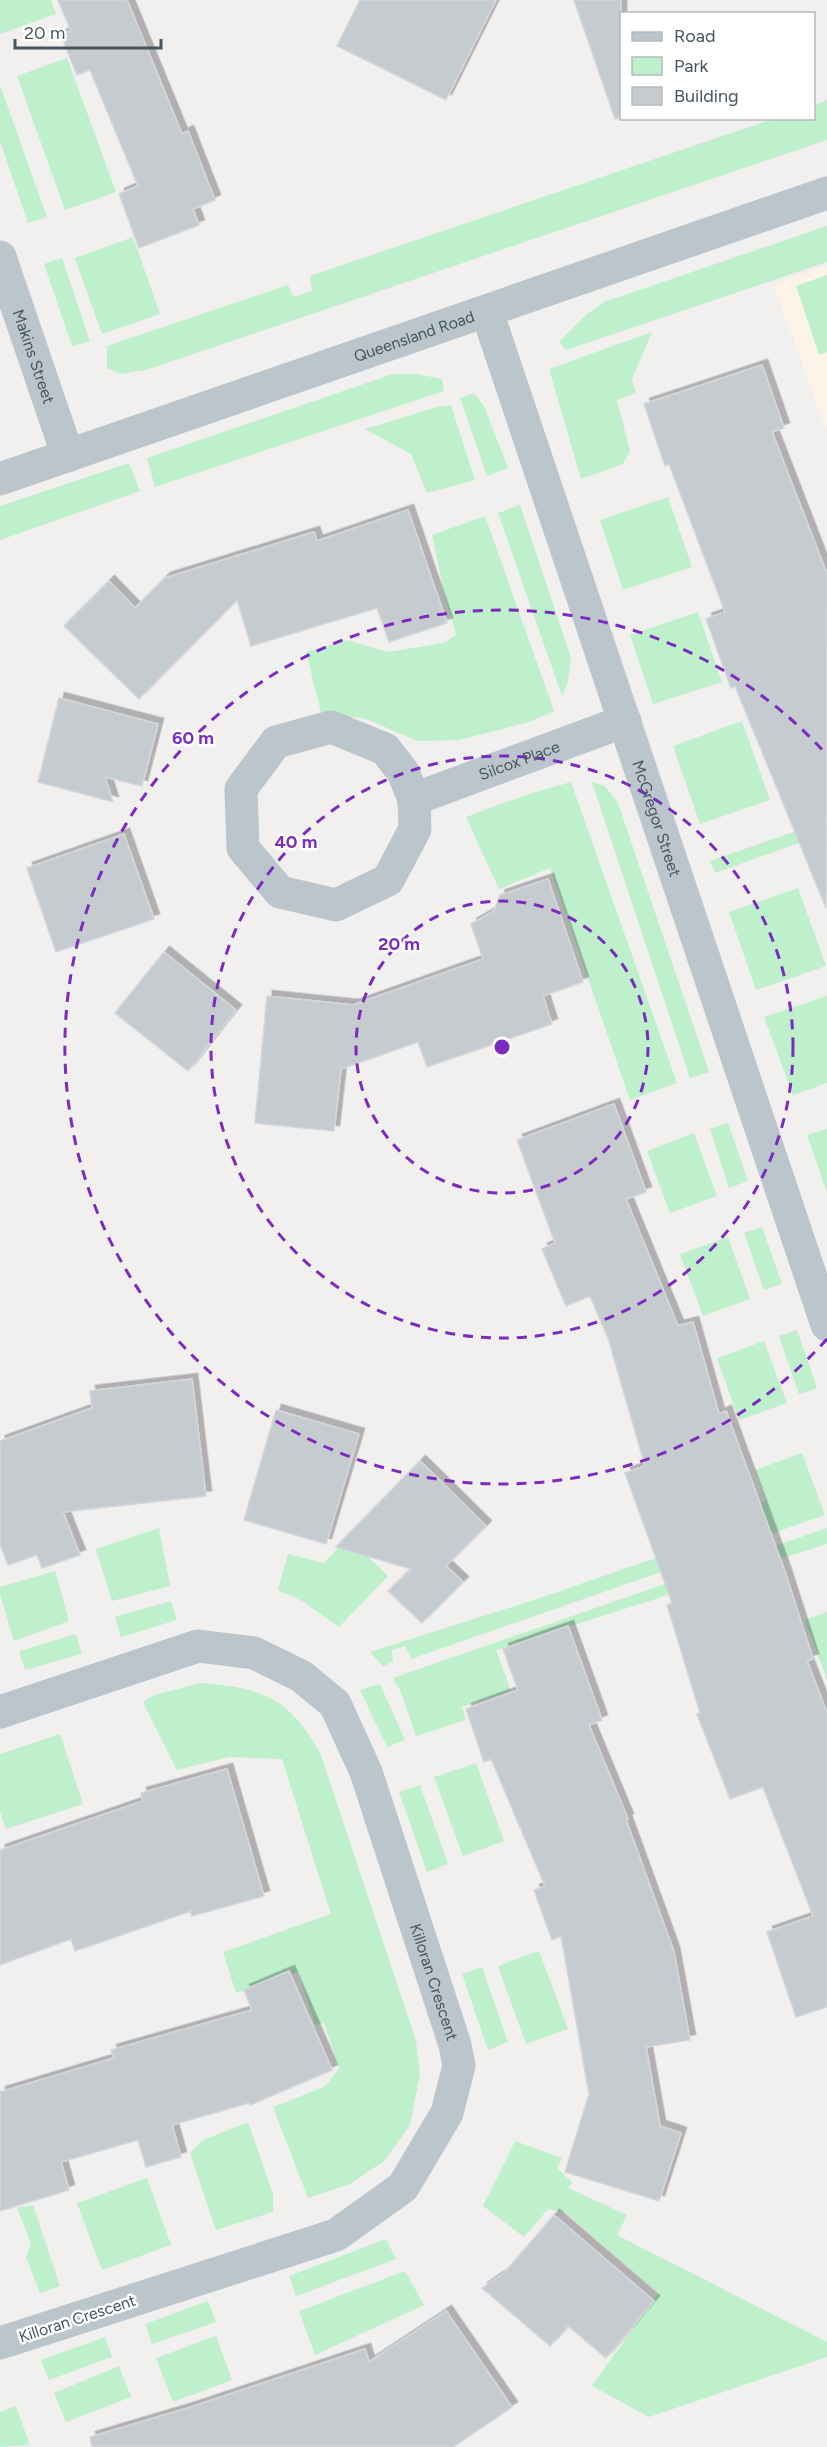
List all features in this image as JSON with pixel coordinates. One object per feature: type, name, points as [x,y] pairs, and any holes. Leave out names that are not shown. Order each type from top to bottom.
[{"type":"street","name":"Queensland Road","points":[[0,479],[827,193]]},
{"type":"street","name":"Makins Street","points":[[0,257],[68,456]]},
{"type":"street","name":"McGregor Street","points":[[487,312],[827,1325]]},
{"type":"street","name":"Silcox Place","points":[[414,799],[625,721]]},
{"type":"street","points":[[331,727],[385,749],[404,772],[414,799],[415,829],[388,880],[336,905],[279,892],[243,848],[241,789],[276,742],[331,727]]},
{"type":"street","name":"Killoran Crescent","points":[[0,1712],[198,1646],[254,1653],[301,1676],[334,1704],[366,1772],[455,2045],[459,2066],[447,2113],[403,2187],[336,2235],[0,2343]]},
{"type":"shaded area","points":[[827,266],[827,432],[773,284]]},
{"type":"green space","points":[[0,0],[51,0],[56,14],[0,34]]},
{"type":"green space","points":[[67,58],[116,192],[65,210],[17,76]]},
{"type":"green space","points":[[0,85],[47,217],[28,223],[0,141]]},
{"type":"green space","points":[[827,100],[827,140],[146,370],[120,374],[107,368],[107,346],[288,285],[294,297],[312,290],[310,276],[770,120],[815,120],[815,105]]},
{"type":"green space","points":[[827,226],[827,262],[566,350],[559,342],[587,314],[604,302]]},
{"type":"green space","points":[[133,237],[160,314],[102,334],[75,258]]},
{"type":"green space","points":[[62,258],[90,341],[72,346],[44,264]]},
{"type":"green space","points":[[827,275],[827,352],[819,355],[796,286]]},
{"type":"green space","points":[[652,332],[632,379],[636,393],[617,400],[630,451],[623,464],[581,479],[549,369]]},
{"type":"green space","points":[[393,374],[417,374],[442,379],[444,391],[155,487],[147,458]]},
{"type":"green space","points":[[474,393],[484,406],[508,468],[487,476],[460,398]]},
{"type":"green space","points":[[451,405],[475,480],[427,493],[411,454],[365,429],[437,407]]},
{"type":"green space","points":[[129,463],[140,491],[0,540],[0,506]]},
{"type":"green space","points":[[668,497],[692,567],[623,590],[600,520]]},
{"type":"green space","points":[[520,505],[571,658],[568,682],[562,696],[498,513]]},
{"type":"green space","points":[[485,516],[554,711],[529,722],[459,740],[418,741],[366,719],[321,712],[306,652],[347,640],[388,652],[444,643],[456,635],[444,593],[432,535]]},
{"type":"green space","points":[[698,612],[722,682],[653,704],[630,635]]},
{"type":"green space","points":[[742,721],[770,800],[700,824],[673,746]]},
{"type":"green space","points":[[571,782],[677,1083],[630,1100],[550,868],[499,889],[466,817],[526,795]]},
{"type":"green space","points":[[592,782],[605,786],[618,803],[709,1072],[690,1078]]},
{"type":"green space","points":[[805,828],[810,839],[715,873],[710,861]]},
{"type":"green space","points":[[798,888],[826,966],[756,990],[729,912]]},
{"type":"green space","points":[[827,996],[827,1083],[793,1095],[764,1017]]},
{"type":"green space","points":[[728,1123],[748,1181],[729,1188],[710,1129]]},
{"type":"green space","points":[[827,1129],[827,1193],[807,1135]]},
{"type":"green space","points":[[694,1133],[717,1196],[670,1213],[647,1151]]},
{"type":"green space","points":[[762,1227],[782,1284],[764,1290],[744,1233]]},
{"type":"green space","points":[[728,1237],[750,1299],[703,1316],[680,1254]]},
{"type":"green space","points":[[797,1330],[817,1388],[799,1394],[779,1336]]},
{"type":"green space","points":[[764,1341],[787,1403],[739,1420],[717,1358]]},
{"type":"green space","points":[[802,1453],[825,1515],[411,1659],[405,1646],[392,1650],[393,1662],[383,1666],[370,1652],[534,1600],[702,1542],[699,1526],[766,1501],[755,1470]]},
{"type":"green space","points":[[159,1528],[170,1586],[112,1601],[96,1549]]},
{"type":"green space","points":[[827,1528],[827,1544],[496,1650],[511,1691],[462,1707],[466,1720],[416,1736],[400,1690],[393,1678]]},
{"type":"green space","points":[[348,1537],[388,1576],[339,1627],[304,1602],[278,1590],[288,1554],[324,1563]]},
{"type":"green space","points":[[55,1571],[69,1621],[14,1641],[0,1587]]},
{"type":"green space","points":[[171,1601],[177,1620],[121,1637],[115,1617]]},
{"type":"green space","points":[[827,1612],[827,1680],[805,1620]]},
{"type":"green space","points":[[76,1634],[82,1654],[25,1670],[19,1651]]},
{"type":"green space","points":[[201,1683],[242,1688],[273,1700],[286,1708],[310,1736],[321,1755],[416,2041],[420,2074],[410,2125],[384,2161],[350,2184],[308,2198],[273,2107],[326,2086],[339,2068],[324,2023],[315,2025],[298,1972],[236,1993],[223,1952],[331,1914],[282,1759],[229,1757],[177,1770],[143,1702],[154,1695]]},
{"type":"green space","points":[[380,1684],[405,1740],[387,1747],[360,1690]]},
{"type":"green space","points":[[60,1734],[83,1804],[6,1829],[0,1811],[0,1754]]},
{"type":"green space","points":[[476,1763],[504,1841],[463,1856],[434,1777]]},
{"type":"green space","points":[[420,1785],[448,1864],[427,1872],[399,1792]]},
{"type":"green space","points":[[539,1951],[568,2029],[526,2044],[498,1966]]},
{"type":"green space","points":[[482,1967],[508,2042],[488,2050],[462,1974]]},
{"type":"green space","points":[[248,2122],[273,2194],[273,2212],[216,2230],[190,2153],[203,2140]]},
{"type":"green space","points":[[515,2141],[562,2158],[557,2168],[573,2183],[568,2188],[627,2215],[617,2235],[827,2342],[827,2357],[649,2417],[592,2386],[658,2293],[566,2213],[548,2209],[524,2237],[483,2206]]},
{"type":"green space","points":[[147,2178],[171,2245],[102,2270],[77,2203]]},
{"type":"green space","points":[[33,2205],[60,2286],[40,2293],[26,2257],[31,2243],[17,2208]]},
{"type":"green space","points":[[386,2239],[396,2259],[296,2296],[289,2276]]},
{"type":"green space","points":[[405,2271],[424,2305],[315,2355],[299,2311]]},
{"type":"green space","points":[[208,2301],[216,2322],[152,2344],[145,2324]]},
{"type":"green space","points":[[216,2336],[232,2380],[173,2402],[156,2358]]},
{"type":"green space","points":[[105,2337],[112,2357],[49,2380],[41,2360]]},
{"type":"green space","points":[[119,2366],[131,2397],[66,2422],[54,2393]]},
{"type":"green space","points":[[16,2406],[30,2445],[0,2447],[0,2412]]},
{"type":"building","points":[[58,0],[127,0],[182,134],[188,131],[215,200],[193,209],[199,225],[139,248],[119,194],[138,186],[90,70],[77,75],[61,35],[71,31]]},
{"type":"building","points":[[360,0],[496,0],[446,100],[337,46]]},
{"type":"building","points":[[574,0],[621,0],[620,118],[615,119]]},
{"type":"building","points":[[762,365],[784,428],[772,432],[827,574],[826,908],[735,686],[731,688],[706,619],[725,612],[669,464],[665,466],[644,404]]},
{"type":"building","points":[[408,510],[447,623],[389,642],[377,608],[251,646],[237,600],[139,699],[64,626],[109,581],[135,608],[165,578],[314,532],[317,541]]},
{"type":"building","points":[[59,698],[158,724],[142,786],[105,777],[113,802],[38,782]]},
{"type":"building","points":[[124,834],[154,919],[56,952],[27,868]]},
{"type":"building","points":[[548,879],[583,982],[543,996],[552,1024],[427,1067],[418,1042],[341,1069],[334,1131],[255,1123],[267,996],[353,1005],[483,959],[471,924],[494,911],[500,895]]},
{"type":"building","points":[[164,952],[236,1010],[188,1071],[115,1013]]},
{"type":"building","points":[[614,1104],[646,1192],[626,1199],[678,1326],[693,1322],[719,1414],[726,1411],[785,1572],[813,1659],[807,1661],[827,1713],[827,2007],[796,2017],[767,1932],[813,1916],[763,1787],[730,1799],[697,1714],[700,1713],[667,1605],[672,1603],[625,1473],[645,1466],[608,1338],[590,1296],[566,1306],[542,1249],[555,1243],[517,1140]]},
{"type":"building","points":[[192,1379],[206,1496],[63,1512],[80,1555],[42,1568],[37,1555],[8,1565],[0,1544],[0,1441],[92,1408],[90,1391]]},
{"type":"building","points":[[276,1410],[359,1434],[326,1544],[244,1520]]},
{"type":"building","points":[[420,1461],[486,1526],[446,1566],[463,1582],[422,1623],[388,1591],[411,1569],[336,1547]]},
{"type":"building","points":[[568,1626],[602,1720],[589,1725],[628,1819],[626,1820],[674,1952],[690,2040],[646,2047],[660,2126],[681,2133],[659,2201],[565,2172],[589,2094],[561,1936],[552,1940],[534,1890],[545,1886],[491,1759],[484,1762],[466,1709],[518,1690],[503,1649]]},
{"type":"building","points":[[227,1769],[264,1896],[192,1916],[191,1911],[75,1951],[71,1939],[0,1965],[0,1850],[143,1801],[141,1793]]},
{"type":"building","points":[[289,1971],[332,2070],[250,2105],[249,2103],[172,2125],[181,2157],[146,2167],[138,2140],[61,2162],[69,2190],[0,2211],[0,2092],[114,2058],[111,2050],[252,2010],[244,1990]]},
{"type":"building","points":[[554,2215],[654,2301],[606,2358],[568,2326],[550,2346],[482,2288],[504,2273]]},
{"type":"building","points":[[446,2311],[512,2407],[453,2447],[92,2447],[90,2437],[191,2407],[365,2349],[369,2362]]}]
